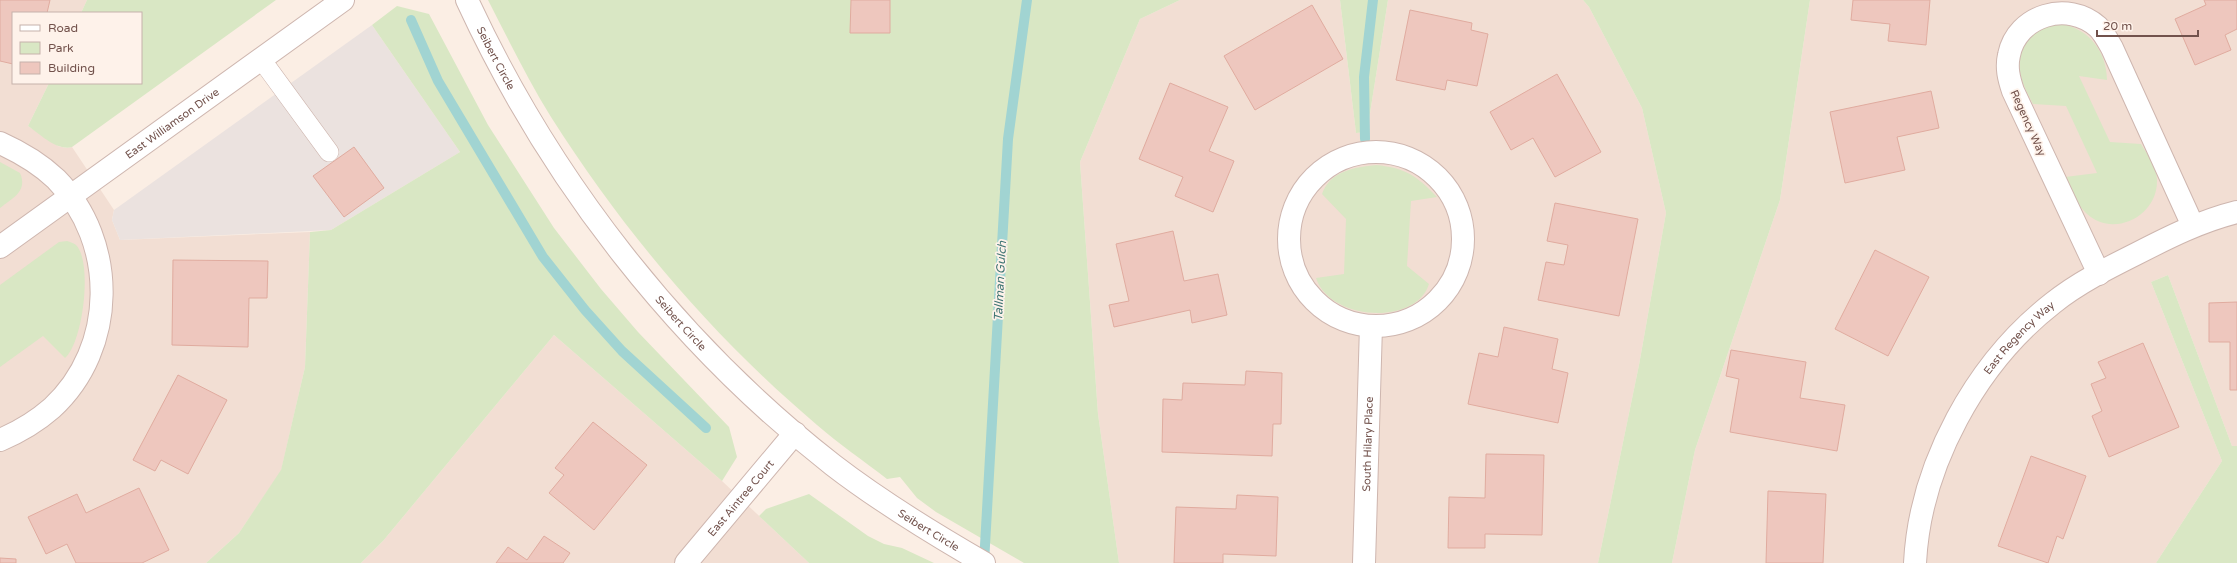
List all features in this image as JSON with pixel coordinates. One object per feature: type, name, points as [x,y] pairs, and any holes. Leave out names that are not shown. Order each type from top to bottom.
[{"type":"street","name":"East Williamson Drive","points":[[0,247],[343,0]]},
{"type":"street","name":"Seibert Circle","points":[[467,0],[492,53],[528,118],[611,238],[661,301],[730,374],[795,433],[871,493],[934,534],[984,563]]},
{"type":"street","name":"Regency Way","points":[[2099,274],[2013,92],[2009,79],[2009,55],[2013,42],[2027,24],[2036,18],[2046,14],[2061,12],[2075,14],[2088,19],[2104,34],[2112,48],[2193,226]]},
{"type":"street","points":[[0,143],[39,165],[71,196],[91,233],[102,274],[101,316],[96,336],[79,375],[52,408],[30,425],[0,440]]},
{"type":"street","points":[[1382,153],[1399,156],[1416,162],[1437,177],[1446,187],[1455,204],[1461,223],[1463,249],[1460,262],[1450,286],[1432,306],[1422,313],[1397,324],[1371,326],[1354,324],[1338,317],[1324,309],[1311,297],[1300,283],[1293,268],[1289,233],[1292,216],[1298,201],[1307,186],[1319,174],[1333,164],[1348,157],[1382,153]]},
{"type":"street","name":"East Regency Way","points":[[1915,563],[1917,531],[1926,494],[1939,455],[1960,415],[1994,363],[2014,338],[2053,302],[2099,274],[2193,226],[2237,212]]},
{"type":"street","name":"South Hilary Place","points":[[1364,563],[1371,326]]},
{"type":"street","name":"East Aintree Court","points":[[686,563],[795,433]]},
{"type":"lane","points":[[261,59],[329,152]]},
{"type":"shaded area","points":[[0,0],[87,0],[81,12],[12,12],[12,84],[49,84],[28,126],[58,146],[66,148],[72,147],[114,210],[112,220],[120,240],[310,232],[305,367],[281,471],[239,533],[206,563],[0,563]]},
{"type":"shaded area","points":[[1180,0],[1340,0],[1356,133],[1367,132],[1388,0],[1583,0],[1589,7],[1642,108],[1666,213],[1639,365],[1598,563],[1119,563],[1098,414],[1080,162],[1140,19]]},
{"type":"shaded area","points":[[1810,0],[2237,0],[2237,446],[2232,446],[2168,275],[2151,282],[2222,461],[2156,563],[1672,563],[1695,450],[1780,200]]},
{"type":"shaded area","points":[[372,25],[460,152],[331,230],[120,240],[112,220],[114,210]]},
{"type":"shaded area","points":[[554,335],[722,481],[809,563],[361,563],[383,541]]},
{"type":"green space","points":[[87,0],[276,0],[72,147],[66,148],[49,141],[28,126],[49,84],[142,84],[142,12],[81,12]]},
{"type":"green space","points":[[488,0],[1180,0],[1140,19],[1080,162],[1098,414],[1119,563],[1024,563],[936,512],[917,498],[900,477],[887,479],[825,432],[779,391],[706,319],[672,281],[609,201],[579,160],[551,117],[518,59]]},
{"type":"green space","points":[[1340,0],[1388,0],[1367,132],[1356,133]]},
{"type":"green space","points":[[1583,0],[1810,0],[1780,200],[1695,450],[1672,563],[1598,563],[1639,365],[1666,213],[1642,108],[1589,7]]},
{"type":"green space","points":[[397,6],[429,14],[488,125],[554,228],[601,289],[638,332],[729,427],[737,457],[722,481],[554,335],[383,541],[361,563],[206,563],[239,533],[281,470],[305,367],[310,232],[331,230],[460,152],[372,25]]},
{"type":"green space","points":[[2062,24],[2080,31],[2095,43],[2104,60],[2107,80],[2079,76],[2110,142],[2141,144],[2157,175],[2155,193],[2150,204],[2142,213],[2132,220],[2109,224],[2097,221],[2082,209],[2065,177],[2097,173],[2066,106],[2033,104],[2022,81],[2019,66],[2020,58],[2022,50],[2032,35],[2043,27]]},
{"type":"green space","points":[[0,162],[20,173],[22,185],[18,194],[0,208]]},
{"type":"green space","points":[[1376,165],[1395,168],[1410,174],[1417,178],[1437,197],[1411,201],[1407,266],[1429,284],[1421,298],[1408,307],[1391,312],[1373,313],[1354,310],[1338,303],[1324,292],[1316,278],[1344,274],[1346,219],[1322,194],[1326,186],[1337,175],[1344,172],[1360,167]]},
{"type":"green space","points":[[67,241],[76,245],[81,254],[85,284],[81,320],[77,336],[71,350],[65,358],[43,336],[0,367],[0,285],[59,242]]},
{"type":"green space","points":[[2168,275],[2232,446],[2237,446],[2237,563],[2156,563],[2222,461],[2151,282]]},
{"type":"green space","points":[[809,494],[868,536],[884,544],[902,548],[934,563],[809,563],[759,516],[766,509]]},
{"type":"building","points":[[0,0],[50,0],[47,12],[12,12],[12,64],[0,61]]},
{"type":"building","points":[[851,0],[890,0],[890,33],[850,33]]},
{"type":"building","points":[[1853,0],[1930,0],[1926,45],[1888,41],[1890,24],[1851,20]]},
{"type":"building","points":[[2204,0],[2237,0],[2237,29],[2225,35],[2231,50],[2195,65],[2175,19],[2206,5]]},
{"type":"building","points":[[1312,5],[1343,59],[1255,110],[1224,56]]},
{"type":"building","points":[[1410,10],[1472,23],[1471,30],[1488,34],[1477,86],[1447,80],[1445,90],[1396,80]]},
{"type":"building","points":[[1557,74],[1601,152],[1555,177],[1533,138],[1511,150],[1490,112]]},
{"type":"building","points":[[1170,83],[1228,107],[1209,151],[1234,161],[1213,212],[1175,196],[1183,177],[1139,159]]},
{"type":"building","points":[[1931,91],[1939,128],[1897,137],[1905,170],[1845,183],[1830,112]]},
{"type":"building","points":[[354,147],[384,188],[344,217],[313,176]]},
{"type":"building","points":[[1555,203],[1638,219],[1619,316],[1538,300],[1546,262],[1564,265],[1568,245],[1547,241]]},
{"type":"building","points":[[1173,231],[1184,281],[1218,274],[1227,315],[1192,323],[1190,310],[1114,327],[1109,305],[1129,301],[1116,244]]},
{"type":"building","points":[[1875,250],[1929,277],[1888,356],[1835,329]]},
{"type":"building","points":[[173,260],[268,261],[267,298],[249,298],[248,347],[172,345]]},
{"type":"building","points":[[2237,302],[2237,390],[2230,390],[2230,342],[2209,342],[2209,303]]},
{"type":"building","points":[[1504,327],[1558,339],[1552,369],[1568,373],[1558,423],[1468,404],[1479,353],[1498,357]]},
{"type":"building","points":[[2143,343],[2179,427],[2109,457],[2092,416],[2102,411],[2091,384],[2106,378],[2098,362]]},
{"type":"building","points":[[1731,350],[1806,362],[1800,398],[1845,405],[1837,451],[1730,432],[1739,379],[1726,376]]},
{"type":"building","points":[[1246,371],[1282,373],[1281,424],[1273,424],[1272,456],[1162,452],[1163,399],[1182,400],[1183,383],[1245,385]]},
{"type":"building","points":[[178,375],[227,400],[188,474],[161,460],[155,471],[133,460]]},
{"type":"building","points":[[593,422],[647,465],[594,530],[549,493],[564,475],[555,468]]},
{"type":"building","points":[[1486,454],[1544,455],[1542,535],[1485,534],[1485,548],[1448,548],[1449,497],[1485,498]]},
{"type":"building","points":[[2031,456],[2086,476],[2063,539],[2057,536],[2048,563],[1998,546]]},
{"type":"building","points":[[139,488],[169,550],[142,563],[76,563],[67,544],[46,554],[28,517],[77,494],[86,513]]},
{"type":"building","points":[[1768,491],[1826,494],[1823,563],[1766,563]]},
{"type":"building","points":[[1237,495],[1278,497],[1276,556],[1223,554],[1223,563],[1174,563],[1176,507],[1236,509]]},
{"type":"building","points":[[544,536],[570,553],[563,563],[496,563],[508,547],[527,560]]},
{"type":"building","points":[[0,558],[16,559],[16,563],[0,563]]},
{"type":"waterway","name":"Tallman Gulch","points":[[984,563],[1008,139],[1027,0]]},
{"type":"waterway","points":[[1365,139],[1364,77],[1373,0]]},
{"type":"waterway","points":[[411,20],[438,81],[543,257],[585,310],[622,351],[706,428]]}]
